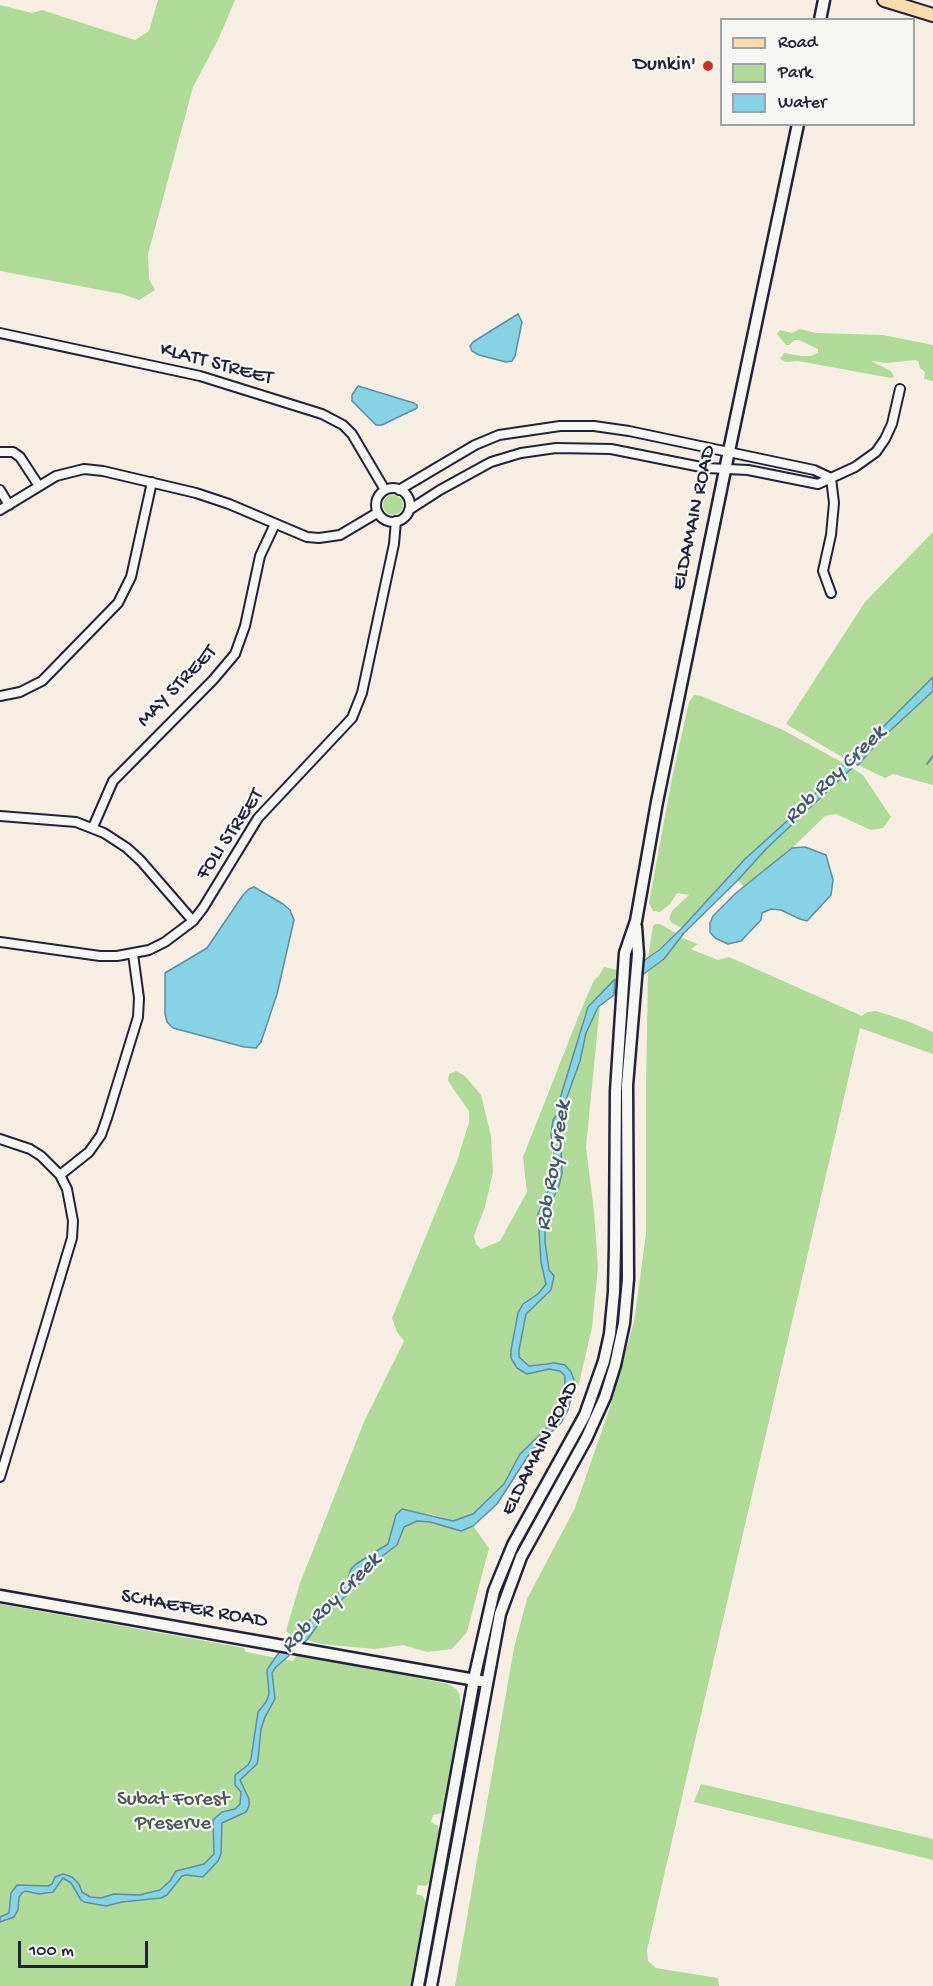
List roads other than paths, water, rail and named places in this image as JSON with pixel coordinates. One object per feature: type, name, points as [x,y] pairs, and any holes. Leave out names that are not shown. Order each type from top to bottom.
[{"type":"main road","points":[[820,18],[824,0]]},
{"type":"main road","points":[[884,0],[933,15]]},
{"type":"main road","name":"ELDAMAIN ROAD","points":[[418,1986],[487,1614],[503,1567],[585,1415],[608,1343],[614,1292],[614,1136],[618,1031],[625,953],[636,921],[657,802],[798,126]]},
{"type":"main road","name":"ELDAMAIN ROAD","points":[[431,1986],[500,1614],[517,1566],[538,1523],[586,1439],[605,1397],[624,1323],[627,1279],[627,1085],[638,954],[636,921]]},
{"type":"main road","name":"SCHAEFER ROAD","points":[[0,1596],[488,1682]]},
{"type":"main road","points":[[434,1893],[448,1896]]},
{"type":"street","name":"KLATT STREET","points":[[0,333],[200,376],[322,414],[343,425],[352,434],[385,490]]},
{"type":"street","points":[[377,513],[387,521],[396,522],[409,510],[440,490],[491,462],[536,451],[573,448],[611,450],[725,470],[748,470],[818,484],[855,467],[876,452],[892,424],[900,389]]},
{"type":"street","points":[[399,490],[475,445],[499,435],[541,429],[594,426],[629,431],[814,470],[831,478]]},
{"type":"street","points":[[0,452],[13,452],[20,457],[39,486]]},
{"type":"street","points":[[0,510],[56,476],[79,469],[152,482],[224,501],[306,537],[331,538],[377,513]]},
{"type":"street","points":[[831,478],[834,503],[831,535],[823,571],[831,593]]},
{"type":"street","points":[[0,696],[20,692],[42,681],[118,603],[126,591],[132,573],[152,482]]},
{"type":"street","points":[[377,513],[377,498],[385,490],[392,488],[406,495],[410,503],[409,510]]},
{"type":"street","points":[[0,490],[9,505]]},
{"type":"street","name":"FOLI STREET","points":[[0,942],[100,956],[133,954],[165,942],[193,921],[258,818],[352,718],[364,685],[394,544],[396,522]]},
{"type":"street","name":"MAY STREET","points":[[93,827],[113,781],[213,680],[235,654],[245,626],[260,556],[275,524]]},
{"type":"street","points":[[0,816],[56,819],[93,827],[113,837],[141,861],[193,921]]},
{"type":"street","points":[[60,1175],[89,1152],[101,1135],[107,1118],[138,1017],[139,998],[133,954]]},
{"type":"street","points":[[0,1139],[30,1149],[41,1156],[60,1175],[68,1189],[73,1221],[72,1238],[0,1477]]},
{"type":"street","points":[[0,1442],[9,1444]]},
{"type":"water","points":[[518,314],[522,322],[512,361],[506,362],[472,351],[470,346],[473,342]]},
{"type":"water","points":[[358,386],[414,403],[417,408],[382,425],[376,425],[352,401],[352,395]]},
{"type":"water","points":[[933,677],[933,691],[879,741],[858,765],[849,761]]},
{"type":"water","name":"Rob Roy Creek","points":[[845,764],[852,768],[766,849],[684,933],[664,959],[641,976],[642,962],[659,950],[682,928],[745,859]]},
{"type":"water","points":[[805,847],[826,855],[833,880],[831,895],[807,921],[781,910],[771,909],[762,913],[761,920],[741,941],[728,944],[715,938],[710,932],[713,916],[736,893],[792,848]]},
{"type":"water","points":[[254,887],[283,904],[290,910],[294,920],[277,994],[261,1042],[256,1048],[244,1047],[173,1028],[167,1022],[165,1014],[165,973],[207,948],[243,895]]},
{"type":"water","name":"Rob Roy Creek","points":[[615,979],[614,995],[598,1007],[586,1033],[580,1061],[563,1108],[558,1146],[561,1151],[562,1173],[545,1222],[549,1270],[554,1276],[551,1290],[526,1314],[519,1350],[519,1357],[529,1366],[555,1363],[565,1365],[571,1372],[574,1380],[573,1391],[568,1410],[561,1423],[532,1450],[497,1504],[473,1526],[461,1531],[430,1522],[417,1521],[404,1527],[397,1545],[368,1567],[362,1581],[325,1615],[307,1640],[276,1667],[272,1673],[275,1699],[261,1729],[257,1764],[240,1780],[249,1799],[249,1806],[246,1812],[222,1823],[221,1854],[218,1861],[203,1877],[182,1876],[167,1895],[161,1898],[106,1906],[84,1902],[71,1883],[63,1878],[53,1892],[39,1894],[25,1891],[22,1893],[14,1917],[0,1922],[0,1917],[9,1913],[11,1893],[17,1885],[48,1886],[52,1884],[55,1877],[63,1874],[72,1877],[79,1884],[82,1892],[90,1897],[101,1898],[114,1894],[139,1895],[160,1890],[170,1881],[176,1871],[204,1864],[214,1854],[213,1820],[222,1812],[235,1809],[240,1804],[241,1792],[235,1785],[235,1775],[248,1765],[251,1759],[258,1712],[269,1694],[267,1670],[288,1641],[342,1590],[351,1569],[356,1564],[388,1544],[396,1515],[402,1509],[453,1521],[473,1514],[504,1484],[520,1454],[560,1413],[564,1404],[565,1376],[560,1371],[549,1369],[527,1374],[517,1368],[511,1358],[511,1350],[518,1313],[523,1304],[538,1294],[546,1284],[541,1262],[538,1214],[552,1182],[553,1120],[558,1113],[559,1102],[588,1007]]},
{"type":"waterway","points":[[927,764],[933,756]]},
{"type":"place","name":"Dunkin'","points":[[708,66]]},
{"type":"park label","name":"Subat Forest Preserve","points":[[173,1813]]}]
